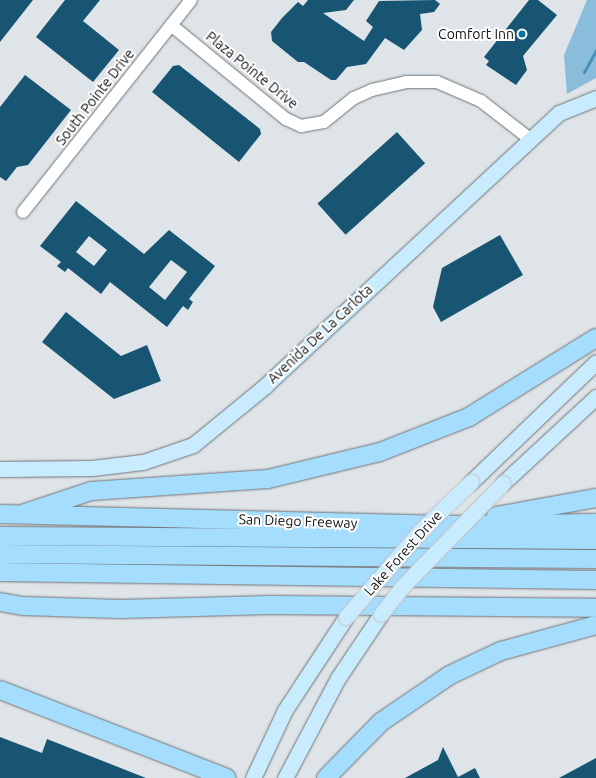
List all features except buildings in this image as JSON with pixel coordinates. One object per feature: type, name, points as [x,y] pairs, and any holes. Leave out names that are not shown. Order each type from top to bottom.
[{"type":"highway","points":[[22,514],[91,490],[268,479],[380,452],[469,417],[596,338]]},
{"type":"highway","points":[[446,525],[596,498]]},
{"type":"highway","name":"San Diego Freeway","points":[[0,514],[446,525],[596,523]]},
{"type":"highway","points":[[0,536],[596,540]]},
{"type":"highway","points":[[0,554],[596,559]]},
{"type":"highway","points":[[0,572],[596,580]]},
{"type":"highway","points":[[0,602],[23,606],[120,609],[270,606],[596,608]]},
{"type":"highway","points":[[326,778],[381,722],[450,676],[501,651],[596,625]]},
{"type":"highway","points":[[0,690],[227,778]]},
{"type":"main road","name":"Avenida De La Carlota","points":[[0,469],[92,468],[143,462],[193,445],[265,386],[559,113],[596,98]]},
{"type":"main road","name":"Lake Forest Drive","points":[[253,778],[285,710],[346,617],[420,531],[596,362]]},
{"type":"main road","name":"Lake Forest Drive","points":[[285,778],[338,678],[381,614],[401,588],[503,483],[596,397]]},
{"type":"street","name":"South Pointe Drive","points":[[23,212],[191,0]]},
{"type":"street","name":"Plaza Pointe Drive","points":[[171,25],[286,119],[301,126],[324,122],[354,98],[372,90],[406,82],[437,82],[481,101],[530,139]]},
{"type":"shaded area","points":[[587,0],[596,0],[596,78],[567,94],[564,55]]},
{"type":"waterway","points":[[584,72],[596,50]]},
{"type":"place","name":"Comfort Inn","points":[[522,34]]}]
